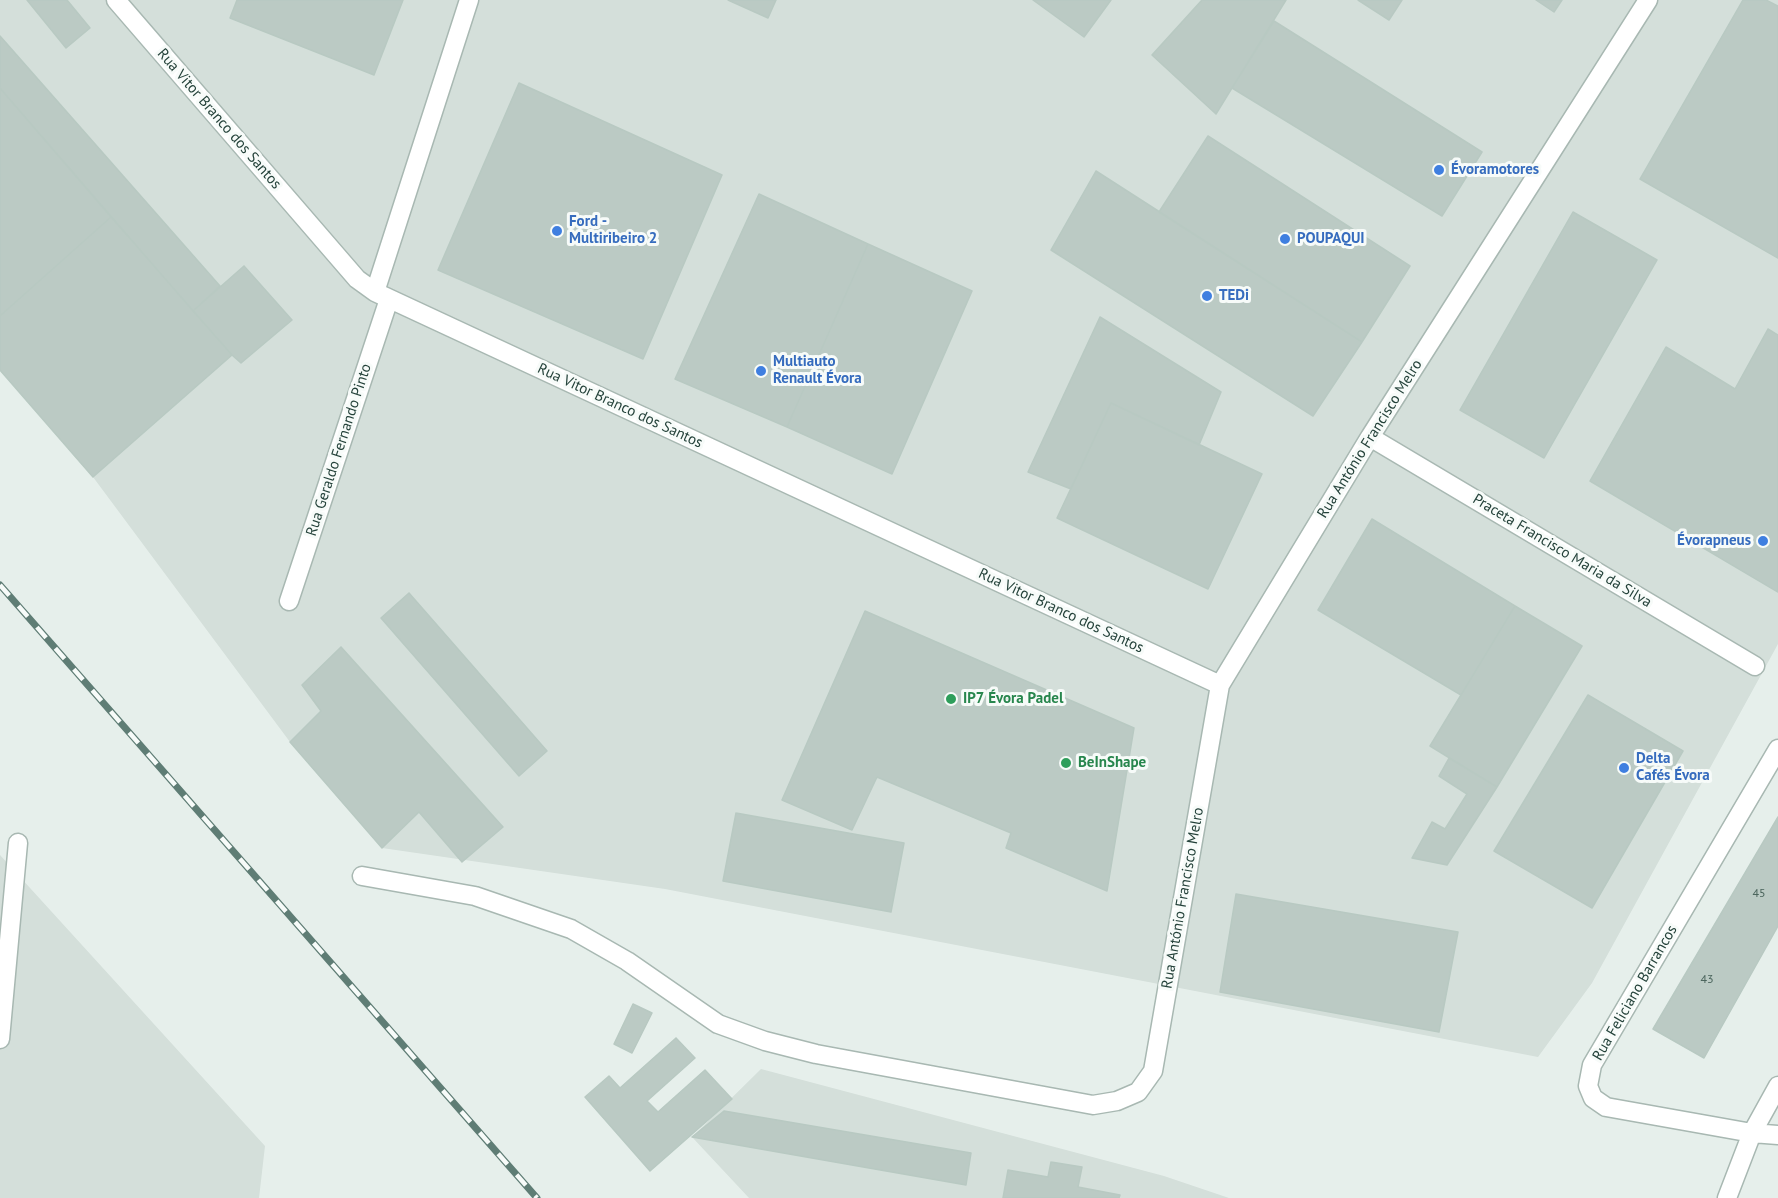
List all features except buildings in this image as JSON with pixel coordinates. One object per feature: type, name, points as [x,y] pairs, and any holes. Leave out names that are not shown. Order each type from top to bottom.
[{"type":"street","name":"Rua Vitor Branco dos Santos","points":[[116,0],[357,279],[382,295],[1220,685]]},
{"type":"street","name":"Rua Geraldo Fernando Pinto","points":[[289,602],[469,0]]},
{"type":"street","name":"Rua António Francisco Melro","points":[[362,876],[475,896],[571,929],[627,961],[718,1024],[765,1041],[816,1054],[1093,1105],[1117,1101],[1138,1092],[1153,1071],[1220,685],[1370,437],[1648,0]]},
{"type":"street","name":"Praceta Francisco Maria da Silva","points":[[1370,437],[1755,666]]},
{"type":"street","name":"Rua Feliciano Barrancos","points":[[1752,1133],[1606,1107],[1593,1098],[1588,1086],[1592,1065],[1778,749]]},
{"type":"street","points":[[0,1039],[18,843]]},
{"type":"street","points":[[1727,1198],[1752,1133],[1778,1086]]},
{"type":"street","points":[[1752,1133],[1778,1135]]},
{"type":"shaded area","points":[[0,0],[1778,0],[1778,644],[1592,983],[1538,1057],[665,889],[382,848],[290,742],[93,477],[0,370]]},
{"type":"shaded area","points":[[0,855],[265,1146],[259,1198],[0,1198]]},
{"type":"shaded area","points":[[761,1069],[1164,1176],[1229,1198],[749,1198],[692,1137]]},
{"type":"railway","points":[[0,585],[537,1198]]},
{"type":"place","name":"Évoramotores","points":[[1439,170]]},
{"type":"place","name":"Ford - Multiribeiro 2","points":[[557,231]]},
{"type":"place","name":"POUPAQUI","points":[[1285,239]]},
{"type":"place","name":"TEDi","points":[[1207,296]]},
{"type":"place","name":"Multiauto Renault Évora","points":[[761,371]]},
{"type":"place","name":"Évorapneus","points":[[1763,541]]},
{"type":"place","name":"IP7 Évora Padel","points":[[951,699]]},
{"type":"place","name":"BeInShape","points":[[1066,763]]},
{"type":"place","name":"Delta Cafés Évora","points":[[1624,768]]}]
